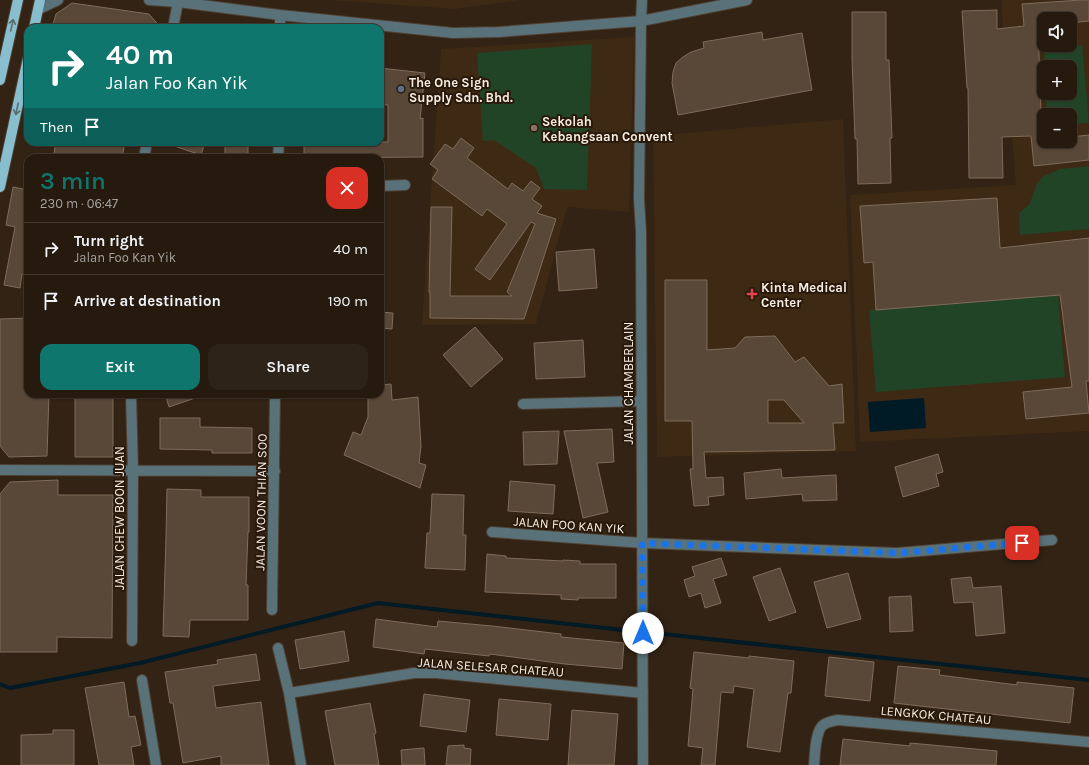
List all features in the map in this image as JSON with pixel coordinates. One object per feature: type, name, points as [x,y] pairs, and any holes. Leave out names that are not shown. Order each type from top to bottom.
[{"type":"main road","points":[[0,80],[18,0]]},
{"type":"main road","points":[[35,24],[40,4]]},
{"type":"main road","points":[[0,187],[24,76]]},
{"type":"street","points":[[40,4],[58,0]]},
{"type":"street","points":[[149,0],[176,1],[280,15],[372,24]]},
{"type":"street","name":"JALAN CHAMBERLAIN","points":[[642,0],[639,199],[641,231],[643,765]]},
{"type":"street","points":[[384,25],[453,32],[499,32],[641,21],[746,0]]},
{"type":"street","points":[[173,24],[176,1]]},
{"type":"street","points":[[280,15],[280,24]]},
{"type":"street","points":[[384,186],[405,185]]},
{"type":"street","name":"JALAN CHEW BOON JUAN","points":[[131,398],[133,470],[132,641]]},
{"type":"street","name":"JALAN VOON THIAN SOO","points":[[272,610],[275,398]]},
{"type":"street","points":[[523,404],[642,401]]},
{"type":"street","points":[[0,470],[275,471]]},
{"type":"street","name":"JALAN FOO KAN YIK","points":[[492,532],[642,543],[897,553],[1052,540]]},
{"type":"street","points":[[278,648],[289,693],[301,765]]},
{"type":"street","name":"JALAN SELESAR CHATEAU","points":[[289,693],[414,673],[436,673],[643,693]]},
{"type":"street","points":[[142,680],[156,765]]},
{"type":"street","name":"LENGKOK CHATEAU","points":[[814,765],[820,729],[823,725],[838,720],[1089,742]]},
{"type":"shaded area","points":[[330,0],[521,0],[455,9]]},
{"type":"shaded area","points":[[1001,0],[1089,0],[1089,431],[860,442],[850,195],[1016,185]]},
{"type":"shaded area","name":"Sekolah Kebangsaan Convent","points":[[634,37],[629,212],[567,207],[536,324],[422,325],[441,49]]},
{"type":"shaded area","name":"Kinta Medical Center","points":[[843,119],[856,451],[657,457],[653,136]]},
{"type":"green space","points":[[592,44],[587,190],[544,189],[536,168],[494,140],[483,141],[477,53]]},
{"type":"green space","points":[[1077,45],[1082,45],[1089,123],[1077,124],[1077,108],[1047,108],[1046,100],[1077,100],[1077,60],[1045,60],[1044,52],[1077,52]]},
{"type":"green space","points":[[1089,166],[1089,229],[1020,235],[1019,213],[1029,205],[1037,184],[1042,177],[1060,169]]},
{"type":"green space","points":[[1058,295],[1065,377],[876,392],[869,310]]},
{"type":"water","points":[[924,398],[926,428],[870,432],[868,402]]},
{"type":"building","points":[[1089,0],[1089,21],[1077,22],[1077,12],[1037,12],[1037,52],[1039,52],[1039,60],[1037,60],[1037,100],[1041,100],[1041,108],[1037,108],[1037,148],[1077,148],[1077,136],[1089,135],[1089,160],[1034,166],[1031,136],[1002,137],[1003,178],[969,178],[968,88],[962,11],[997,10],[997,29],[1024,26],[1022,4]]},
{"type":"building","points":[[72,3],[149,14],[158,24],[53,24],[56,14]]},
{"type":"building","points":[[852,12],[886,12],[886,60],[889,60],[892,138],[890,138],[891,183],[858,184],[852,58]]},
{"type":"building","points":[[762,32],[763,40],[802,33],[812,90],[678,115],[672,83],[676,63],[691,52],[704,48],[703,42]]},
{"type":"building","points":[[384,68],[425,73],[420,119],[423,118],[423,157],[384,157],[384,154],[304,154],[304,146],[384,146],[384,142],[388,142],[388,105],[384,104]]},
{"type":"building","points":[[461,138],[474,148],[467,158],[508,189],[512,183],[523,191],[531,181],[540,188],[532,199],[542,206],[537,213],[556,219],[524,319],[430,318],[429,292],[431,207],[452,207],[450,296],[512,296],[507,292],[535,224],[531,222],[490,280],[475,269],[507,224],[487,209],[482,216],[432,179],[438,170],[430,164],[445,144],[453,149]]},
{"type":"building","points":[[55,146],[124,146],[123,154],[54,154]]},
{"type":"building","points":[[174,146],[204,146],[201,154]]},
{"type":"building","points":[[225,146],[248,146],[248,154],[225,154]]},
{"type":"building","points":[[13,187],[24,189],[24,274],[22,274],[20,288],[4,285],[15,227],[6,225]]},
{"type":"building","points":[[997,198],[1000,248],[1089,238],[1089,381],[1086,381],[1089,413],[1026,419],[1023,392],[1072,387],[1060,295],[876,310],[873,262],[864,263],[860,206]]},
{"type":"building","points":[[594,249],[597,288],[559,291],[556,252]]},
{"type":"building","points":[[665,280],[707,280],[707,350],[735,348],[745,337],[775,336],[795,362],[804,357],[829,386],[842,384],[844,423],[833,423],[835,450],[704,452],[706,478],[723,477],[724,495],[708,497],[709,505],[694,506],[690,469],[693,469],[692,421],[665,421]],"holes":[[[768,400],[784,400],[804,423],[768,423]]]},
{"type":"building","points":[[384,312],[393,313],[392,329],[384,328]]},
{"type":"building","points":[[24,318],[24,398],[49,398],[47,456],[9,457],[0,446],[0,319]]},
{"type":"building","points":[[475,327],[503,359],[471,387],[443,355]]},
{"type":"building","points":[[583,340],[585,377],[536,379],[534,343]]},
{"type":"building","points":[[391,384],[392,400],[418,397],[421,446],[419,463],[426,465],[420,488],[344,455],[353,432],[361,435],[368,417],[368,398],[384,398],[384,385]]},
{"type":"building","points":[[75,398],[113,398],[113,457],[75,457]]},
{"type":"building","points":[[166,398],[195,398],[169,407]]},
{"type":"building","points":[[160,418],[200,418],[200,427],[252,428],[252,453],[212,453],[212,450],[160,449]]},
{"type":"building","points":[[612,429],[614,462],[597,463],[608,512],[583,518],[564,431]]},
{"type":"building","points":[[559,431],[557,464],[524,465],[523,432]]},
{"type":"building","points":[[938,454],[943,472],[936,474],[939,486],[903,497],[895,467]]},
{"type":"building","points":[[781,469],[782,478],[836,475],[837,500],[803,501],[802,494],[746,499],[744,473]]},
{"type":"building","points":[[58,480],[58,495],[113,495],[112,638],[57,637],[57,652],[0,652],[0,494],[10,482]]},
{"type":"building","points":[[510,481],[555,485],[553,514],[508,511]]},
{"type":"building","points":[[167,489],[201,490],[201,497],[249,497],[246,585],[248,585],[248,620],[190,620],[189,637],[163,636]]},
{"type":"building","points":[[432,494],[464,495],[463,535],[466,535],[465,570],[425,568],[427,533],[430,533]]},
{"type":"building","points":[[487,554],[506,556],[506,558],[580,561],[580,564],[616,564],[616,598],[578,598],[578,600],[561,599],[561,595],[485,592]]},
{"type":"building","points":[[721,558],[727,575],[713,579],[721,603],[705,608],[701,593],[689,597],[684,580],[695,576],[692,567]]},
{"type":"building","points":[[780,568],[796,612],[769,621],[753,577]]},
{"type":"building","points":[[848,573],[861,619],[827,628],[814,582]]},
{"type":"building","points":[[971,577],[973,588],[1001,586],[1005,633],[976,636],[973,602],[954,603],[951,579]]},
{"type":"building","points":[[911,596],[913,631],[890,632],[889,597]]},
{"type":"building","points":[[376,619],[437,627],[438,621],[492,626],[561,634],[561,637],[624,643],[622,669],[565,664],[490,654],[489,656],[425,649],[424,654],[373,647]]},
{"type":"building","points":[[344,631],[349,661],[300,669],[295,640]]},
{"type":"building","points":[[694,652],[794,661],[791,693],[788,693],[780,752],[747,747],[754,689],[734,686],[733,693],[721,692],[715,765],[701,765],[703,748],[688,746],[693,689],[690,688]]},
{"type":"building","points":[[256,654],[260,680],[213,686],[216,708],[261,702],[269,765],[221,765],[221,756],[183,763],[173,703],[170,703],[165,672],[218,664],[217,660]]},
{"type":"building","points":[[829,657],[874,662],[870,701],[825,696]]},
{"type":"building","points":[[898,666],[940,670],[939,675],[1017,685],[1017,682],[1074,688],[1070,723],[894,703]]},
{"type":"building","points":[[124,682],[129,717],[135,716],[141,745],[131,747],[134,765],[99,765],[85,688]]},
{"type":"building","points":[[424,694],[470,700],[466,732],[420,726]]},
{"type":"building","points":[[499,699],[551,704],[548,740],[496,735]]},
{"type":"building","points":[[370,703],[376,733],[374,734],[379,765],[335,765],[325,711]]},
{"type":"building","points":[[572,710],[618,714],[614,765],[568,765]]},
{"type":"building","points":[[53,730],[74,730],[74,765],[21,765],[21,735],[53,734]]},
{"type":"building","points":[[843,739],[910,746],[910,743],[997,751],[996,765],[840,765]]},
{"type":"building","points":[[464,745],[464,748],[471,749],[470,765],[446,765],[448,746]]},
{"type":"building","points":[[424,748],[425,765],[402,765],[401,750]]},
{"type":"waterway","points":[[0,684],[10,688],[140,663],[378,603],[632,631]]},
{"type":"waterway","points":[[654,633],[1089,680]]},
{"type":"place","name":"The One Sign Supply Sdn. Bhd.","points":[[401,89]]},
{"type":"place","name":"Sekolah Kebangsaan Convent","points":[[534,128]]},
{"type":"place","name":"Kinta Medical Center","points":[[752,294]]},
{"type":"route","points":[[643,633],[642,543],[897,553],[1022,543]]}]
